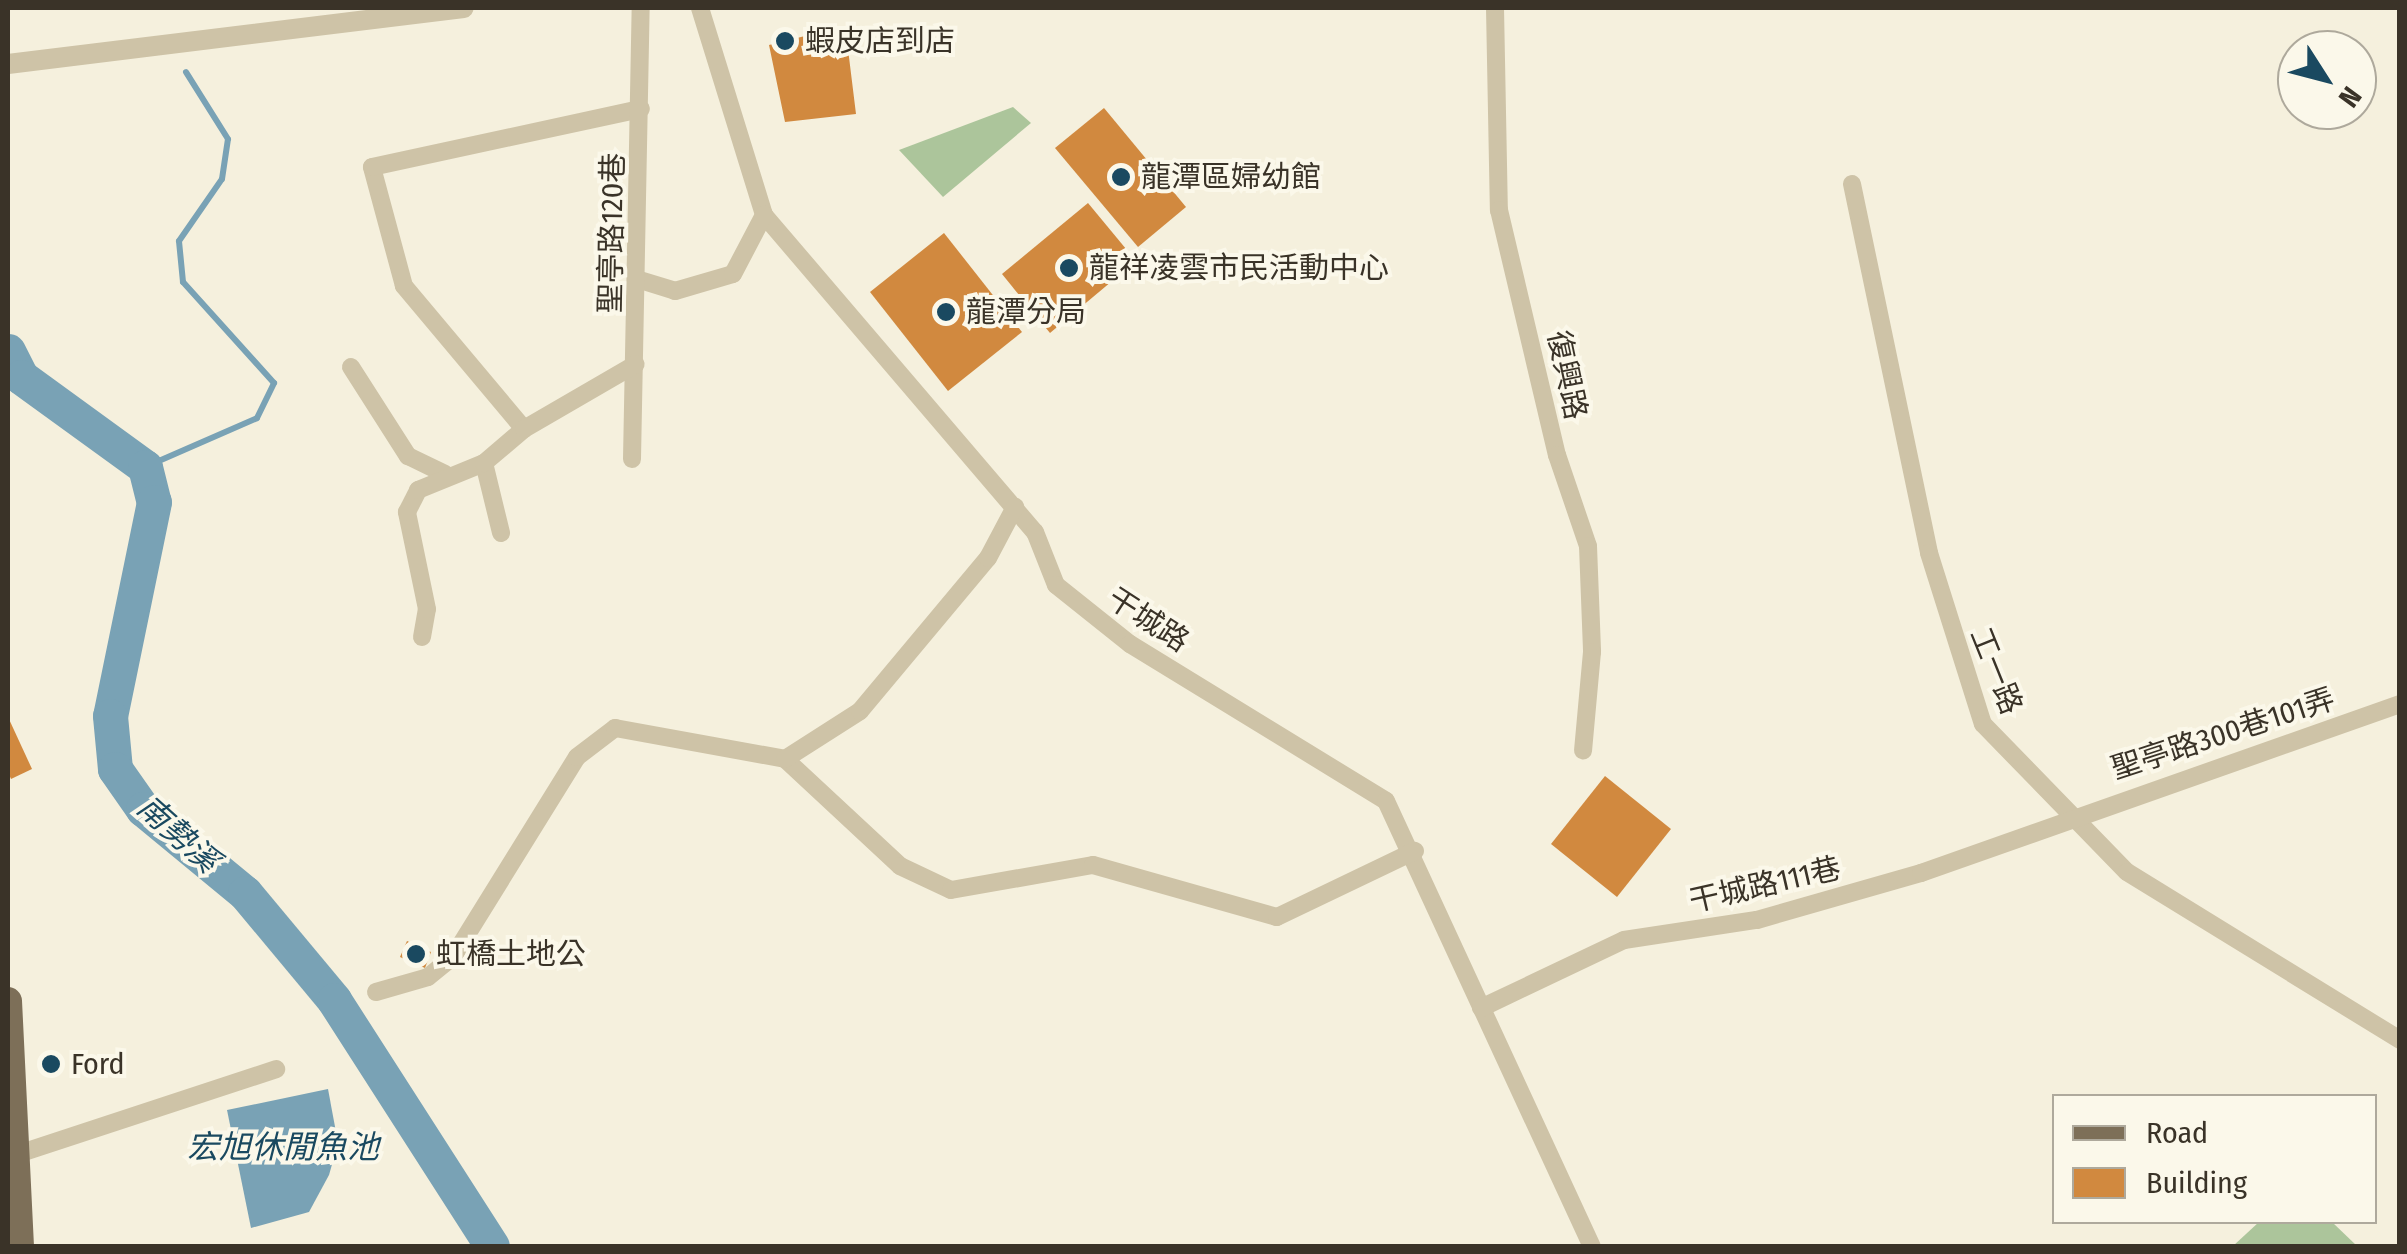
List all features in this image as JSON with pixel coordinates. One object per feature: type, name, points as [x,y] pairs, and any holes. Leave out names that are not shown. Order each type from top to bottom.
[{"type":"main road","points":[[8,1001],[20,1246]]},
{"type":"street","points":[[8,64],[464,8]]},
{"type":"street","name":"聖亭路120巷","points":[[632,459],[640,280],[642,8]]},
{"type":"street","name":"干城路","points":[[700,8],[764,215],[1015,507],[1056,584],[1085,613],[1369,788],[1415,851],[1482,1008],[1592,1246]]},
{"type":"street","name":"復興路","points":[[1495,8],[1500,210],[1556,456],[1588,546],[1583,751]]},
{"type":"street","points":[[524,428],[404,286],[372,167],[641,108]]},
{"type":"street","name":"工一路","points":[[1852,184],[1956,656],[1984,724],[2064,816],[2246,954],[2400,1040]]},
{"type":"street","points":[[640,280],[689,290],[734,274],[764,215]]},
{"type":"street","points":[[422,637],[426,608],[407,512],[418,490],[446,474],[484,462],[524,428],[636,364]]},
{"type":"street","points":[[352,367],[408,456],[446,474]]},
{"type":"street","points":[[484,462],[501,533]]},
{"type":"street","points":[[785,758],[860,711],[988,558],[1015,507]]},
{"type":"street","name":"聖亭路300巷101弄","points":[[2064,816],[2400,704]]},
{"type":"street","points":[[376,992],[428,977],[452,956],[577,757],[616,728],[785,758],[900,866],[951,890],[1093,866],[1277,917],[1415,851]]},
{"type":"street","name":"干城路111巷","points":[[1482,1008],[1624,940],[1774,916],[1922,874],[2064,816]]},
{"type":"street","points":[[16,1154],[276,1070]]},
{"type":"green space","points":[[1013,107],[1031,123],[943,197],[899,150]]},
{"type":"green space","points":[[2257,1224],[2334,1224],[2357,1246],[2233,1246]]},
{"type":"water","name":"宏旭休閒魚池","points":[[328,1089],[338,1143],[329,1175],[309,1212],[251,1228],[227,1110]]},
{"type":"building","points":[[845,26],[855,51],[848,49],[856,114],[785,122],[769,45]]},
{"type":"building","name":"龍潭區婦幼館","points":[[1104,108],[1186,207],[1138,247],[1055,148]]},
{"type":"building","name":"龍祥凌雲市民活動中心","points":[[1088,203],[1136,261],[1050,333],[1002,274]]},
{"type":"building","name":"龍潭分局","points":[[944,233],[1022,332],[948,391],[870,292]]},
{"type":"building","points":[[8,717],[32,769],[11,779],[8,772]]},
{"type":"building","points":[[1605,776],[1671,829],[1617,897],[1551,844]]},
{"type":"building","name":"虹橋土地公","points":[[407,941],[431,952],[425,968],[400,957]]},
{"type":"waterway","points":[[145,467],[257,418],[274,383],[183,282],[179,241],[222,179],[228,139],[186,72]]},
{"type":"waterway","name":"南勢溪","points":[[8,351],[21,377],[145,467],[154,502],[110,716],[115,769],[143,809],[245,893],[334,1000],[492,1246]]},
{"type":"place","name":"蝦皮店到店","points":[[785,41]]},
{"type":"place","name":"龍潭區婦幼館","points":[[1121,177]]},
{"type":"place","name":"龍祥凌雲市民活動中心","points":[[1069,268]]},
{"type":"place","name":"龍潭分局","points":[[946,312]]},
{"type":"place","name":"虹橋土地公","points":[[416,954]]},
{"type":"place","name":"Ford","points":[[51,1064]]}]
